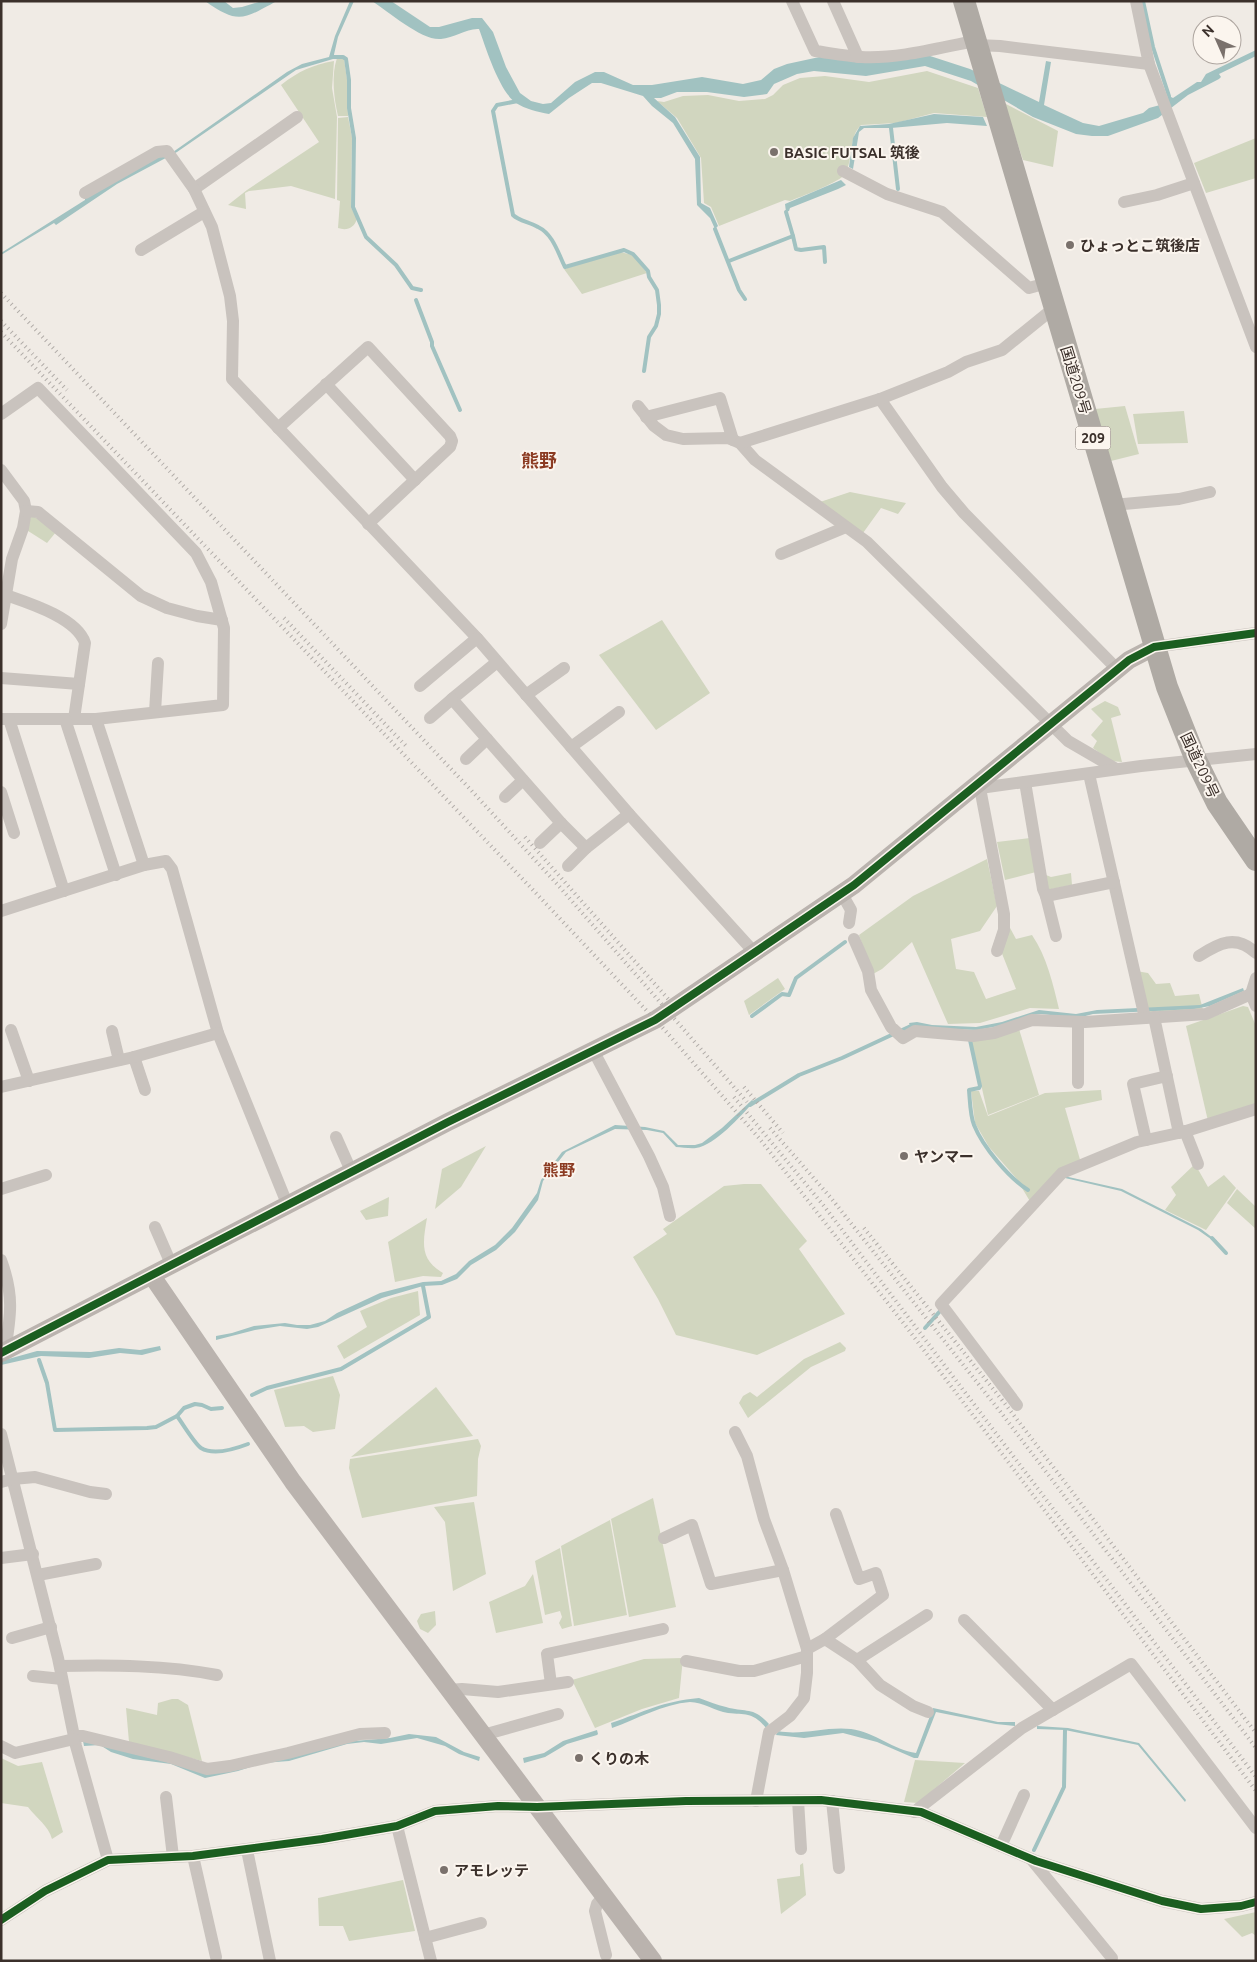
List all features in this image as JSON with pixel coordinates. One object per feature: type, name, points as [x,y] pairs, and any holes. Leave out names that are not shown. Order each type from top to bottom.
[{"type":"highway","name":"国道209号","points":[[964,1],[1154,646],[1196,760],[1217,803],[1256,860]]},
{"type":"street","points":[[792,1],[815,51],[858,57],[882,57],[976,43],[1149,64]]},
{"type":"street","points":[[833,1],[858,57]]},
{"type":"street","points":[[1136,1],[1149,64],[1256,348]]},
{"type":"street","points":[[194,189],[297,117]]},
{"type":"street","points":[[85,193],[157,152],[167,151],[194,189],[212,227],[230,296],[233,321],[232,379],[477,638],[629,814],[754,952]]},
{"type":"street","points":[[843,170],[887,194],[942,212],[1029,288],[1047,283]]},
{"type":"street","points":[[1124,202],[1157,195],[1194,183]]},
{"type":"street","points":[[142,250],[204,212]]},
{"type":"street","points":[[736,442],[880,398],[948,372],[966,362],[1002,350],[1054,308]]},
{"type":"street","points":[[278,428],[368,347],[450,436],[452,441],[450,447],[368,524]]},
{"type":"street","points":[[326,384],[415,480]]},
{"type":"street","points":[[1,414],[38,388],[196,553],[211,582],[224,628],[223,705],[96,719],[5,719],[64,891]]},
{"type":"street","points":[[736,442],[720,398],[642,411],[654,426],[666,435],[683,439],[728,438],[736,442],[755,460],[884,557],[1068,741],[1116,770]]},
{"type":"street","points":[[880,398],[942,487],[964,513],[1118,670]]},
{"type":"street","points":[[1,470],[24,501],[26,511],[23,528],[7,554],[6,595],[1,624]]},
{"type":"street","points":[[1113,504],[1179,499],[1210,492]]},
{"type":"street","points":[[26,511],[38,512],[141,596],[167,608],[222,620]]},
{"type":"street","points":[[781,554],[846,527]]},
{"type":"street","points":[[6,595],[52,612],[83,635],[86,642],[79,684],[69,719],[116,875]]},
{"type":"street","points":[[3,1352],[655,1020],[842,894],[977,788],[1051,724],[1130,660],[1154,646],[1256,633]]},
{"type":"street","points":[[420,686],[477,638]]},
{"type":"street","points":[[430,718],[497,662]]},
{"type":"street","points":[[155,712],[158,663]]},
{"type":"street","points":[[526,695],[564,668]]},
{"type":"street","points":[[1,678],[79,684]]},
{"type":"street","points":[[452,699],[586,848]]},
{"type":"street","points":[[571,747],[619,712]]},
{"type":"street","points":[[96,719],[144,865]]},
{"type":"street","points":[[466,759],[488,740]]},
{"type":"street","points":[[977,788],[1256,754]]},
{"type":"street","points":[[1089,774],[1114,882],[1149,1018],[1182,1132],[1198,1164]]},
{"type":"street","points":[[504,797],[523,780]]},
{"type":"street","points":[[1025,782],[1043,889],[1056,936]]},
{"type":"street","points":[[977,788],[1004,914],[1004,930],[997,951]]},
{"type":"street","points":[[1,792],[14,833]]},
{"type":"street","points":[[568,866],[586,848],[629,814]]},
{"type":"street","points":[[540,843],[562,823]]},
{"type":"street","points":[[1,910],[144,865],[166,861],[172,869],[218,1033],[288,1206]]},
{"type":"street","points":[[1046,896],[1114,882]]},
{"type":"street","points":[[842,894],[850,910],[849,923]]},
{"type":"street","points":[[854,939],[868,971],[870,990],[891,1027],[903,1038],[915,1031],[974,1036],[994,1033],[1032,1020],[1078,1022],[1206,1014],[1253,1000],[1256,978]]},
{"type":"street","points":[[1199,956],[1210,948],[1228,941],[1242,943],[1256,953]]},
{"type":"street","points":[[1078,1022],[1078,1084]]},
{"type":"street","points":[[12,1030],[28,1081]]},
{"type":"street","points":[[112,1031],[119,1060]]},
{"type":"street","points":[[1,1087],[134,1057],[218,1033]]},
{"type":"street","points":[[593,1050],[649,1156],[663,1187],[670,1216]]},
{"type":"street","points":[[134,1057],[145,1090]]},
{"type":"street","points":[[1146,1140],[1133,1084],[1167,1076]]},
{"type":"street","points":[[1017,1405],[941,1304],[1062,1173],[1137,1142],[1182,1132],[1256,1109]]},
{"type":"street","points":[[336,1138],[352,1173]]},
{"type":"street","points":[[1,1190],[46,1175]]},
{"type":"street","points":[[155,1227],[172,1266]]},
{"type":"street","points":[[1,1260],[9,1282],[11,1318],[3,1352]]},
{"type":"street","points":[[152,1276],[293,1482],[653,1961]]},
{"type":"street","points":[[735,1432],[747,1456],[764,1519],[783,1570],[807,1652],[804,1698],[790,1716],[769,1732],[756,1801]]},
{"type":"street","points":[[1,1434],[7,1480],[33,1554],[51,1627],[74,1738],[108,1860]]},
{"type":"street","points":[[7,1480],[34,1477],[90,1492],[106,1494]]},
{"type":"street","points":[[686,1661],[754,1671],[807,1652],[883,1594],[876,1573],[858,1579],[836,1514]]},
{"type":"street","points":[[664,1538],[692,1525],[711,1584],[783,1570]]},
{"type":"street","points":[[1,1558],[33,1554]]},
{"type":"street","points":[[38,1575],[96,1564]]},
{"type":"street","points":[[857,1660],[927,1615]]},
{"type":"street","points":[[964,1620],[1053,1710]]},
{"type":"street","points":[[12,1638],[51,1627]]},
{"type":"street","points":[[551,1684],[547,1654],[663,1629]]},
{"type":"street","points":[[825,1639],[857,1660],[880,1685],[913,1706],[928,1712]]},
{"type":"street","points":[[914,1812],[1022,1728],[1130,1664],[1256,1828]]},
{"type":"street","points":[[33,1676],[127,1665],[192,1670],[217,1675]]},
{"type":"street","points":[[449,1690],[462,1689],[498,1692],[568,1682]]},
{"type":"street","points":[[483,1735],[558,1714]]},
{"type":"street","points":[[1,1746],[16,1752],[83,1736],[169,1757],[207,1769],[230,1766],[288,1753],[360,1734],[385,1733]]},
{"type":"street","points":[[1002,1846],[1024,1795]]},
{"type":"street","points":[[166,1797],[173,1857]]},
{"type":"street","points":[[798,1800],[801,1849]]},
{"type":"street","points":[[4,1913],[108,1860],[193,1856],[247,1850],[397,1826],[435,1812],[498,1806],[798,1800],[832,1801],[921,1812],[1031,1858],[1162,1901],[1200,1909],[1241,1906],[1256,1902]]},
{"type":"street","points":[[832,1801],[839,1868]]},
{"type":"street","points":[[397,1826],[425,1938],[427,1959]]},
{"type":"street","points":[[247,1850],[270,1961]]},
{"type":"street","points":[[193,1856],[216,1957]]},
{"type":"street","points":[[1031,1858],[1112,1958]]},
{"type":"street","points":[[604,1896],[597,1904],[595,1911],[606,1955]]},
{"type":"street","points":[[425,1938],[481,1923]]},
{"type":"green space","points":[[337,58],[344,59],[347,79],[348,116],[338,116],[334,95]]},
{"type":"green space","points":[[334,61],[332,88],[337,117],[335,199],[291,186],[245,193],[246,209],[228,205],[247,190],[319,142],[281,85],[306,69]]},
{"type":"green space","name":"BASIC FUTSAL 筑後","points":[[927,71],[978,88],[987,117],[934,113],[896,123],[861,125],[852,143],[847,170],[839,179],[790,201],[785,200],[719,226],[711,207],[704,203],[701,158],[677,118],[657,101],[664,102],[683,96],[708,95],[739,101],[765,99],[773,95],[783,85],[800,78],[825,76],[869,82]]},
{"type":"green space","points":[[1004,103],[1058,131],[1053,167],[1023,160]]},
{"type":"green space","points":[[348,117],[352,137],[351,207],[357,219],[352,227],[344,229],[338,228],[340,201],[337,200],[338,118]]},
{"type":"green space","points":[[1256,138],[1256,178],[1206,193],[1194,163]]},
{"type":"green space","points":[[620,252],[633,255],[647,273],[582,294],[564,269]]},
{"type":"green space","points":[[1125,406],[1139,454],[1111,461],[1095,409]]},
{"type":"green space","points":[[1184,411],[1188,443],[1138,444],[1133,414]]},
{"type":"green space","points":[[850,492],[906,503],[898,514],[881,508],[863,533],[820,502]]},
{"type":"green space","points":[[32,515],[56,532],[47,543],[25,529]]},
{"type":"green space","points":[[662,620],[710,693],[656,730],[599,655]]},
{"type":"green space","points":[[1105,701],[1118,707],[1121,715],[1111,718],[1122,762],[1111,761],[1093,748],[1097,741],[1091,735],[1103,721],[1091,709]]},
{"type":"green space","points":[[1030,838],[1036,872],[1005,880],[997,842]]},
{"type":"green space","points":[[987,859],[997,906],[980,931],[951,939],[956,969],[974,972],[986,999],[1016,989],[1001,951],[1009,926],[1016,939],[1032,935],[1037,943],[1049,971],[1059,1009],[1030,1008],[980,1023],[948,1024],[912,942],[882,969],[873,974],[859,935],[913,896]]},
{"type":"green space","points":[[1071,873],[1072,885],[1047,890],[1046,875],[1051,877]]},
{"type":"green space","points":[[1136,971],[1148,973],[1156,984],[1170,983],[1175,996],[1199,994],[1203,1010],[1148,1015]]},
{"type":"green space","points":[[778,978],[785,989],[749,1015],[744,1001]]},
{"type":"green space","points":[[1243,1006],[1248,1007],[1256,1026],[1256,1107],[1208,1121],[1186,1026]]},
{"type":"green space","points":[[1019,1029],[1039,1095],[988,1115],[971,1040]]},
{"type":"green space","points":[[1101,1090],[1102,1100],[1065,1108],[1081,1163],[1031,1203],[1016,1178],[989,1147],[975,1123],[971,1091],[979,1091],[988,1116],[1045,1093]]},
{"type":"green space","points":[[486,1146],[461,1187],[435,1209],[442,1169]]},
{"type":"green space","points":[[1195,1164],[1208,1187],[1224,1175],[1236,1188],[1206,1230],[1165,1210],[1176,1195],[1171,1187]]},
{"type":"green space","points":[[761,1184],[807,1241],[799,1249],[845,1314],[757,1355],[676,1335],[658,1299],[633,1257],[667,1234],[663,1229],[724,1186]]},
{"type":"green space","points":[[1237,1189],[1256,1207],[1256,1229],[1227,1203]]},
{"type":"green space","points":[[389,1197],[388,1216],[366,1220],[360,1211]]},
{"type":"green space","points":[[427,1218],[424,1249],[430,1262],[443,1273],[441,1277],[423,1276],[395,1282],[388,1242]]},
{"type":"green space","points":[[418,1291],[420,1315],[344,1359],[337,1346],[367,1327],[360,1311],[391,1298]]},
{"type":"green space","points":[[840,1342],[846,1348],[845,1351],[811,1367],[748,1418],[739,1403],[743,1396],[750,1392],[757,1397],[804,1359]]},
{"type":"green space","points":[[333,1376],[340,1395],[335,1429],[313,1432],[304,1426],[285,1427],[274,1390]]},
{"type":"green space","points":[[436,1387],[473,1436],[351,1457]]},
{"type":"green space","points":[[478,1439],[481,1446],[478,1459],[477,1496],[362,1518],[349,1468],[350,1459]]},
{"type":"green space","points":[[653,1498],[676,1607],[629,1617],[611,1519]]},
{"type":"green space","points":[[474,1502],[486,1574],[453,1591],[445,1522],[434,1507]]},
{"type":"green space","points":[[610,1520],[627,1615],[574,1626],[561,1546]]},
{"type":"green space","points":[[560,1548],[572,1626],[562,1629],[559,1623],[562,1617],[560,1611],[545,1615],[535,1561]]},
{"type":"green space","points":[[533,1574],[543,1623],[496,1633],[489,1602],[525,1586]]},
{"type":"green space","points":[[435,1611],[436,1625],[428,1633],[420,1629],[417,1621],[421,1614]]},
{"type":"green space","points":[[683,1658],[679,1698],[642,1709],[595,1728],[572,1680],[644,1659]]},
{"type":"green space","points":[[178,1699],[188,1705],[202,1761],[129,1742],[126,1708],[157,1715],[158,1703]]},
{"type":"green space","points":[[1,1758],[18,1766],[42,1762],[63,1832],[52,1839],[45,1826],[28,1807],[1,1803]]},
{"type":"green space","points":[[915,1760],[965,1763],[918,1803],[904,1802]]},
{"type":"green space","points":[[803,1863],[806,1895],[781,1914],[777,1879],[800,1876],[800,1865]]},
{"type":"green space","points":[[403,1880],[415,1931],[349,1941],[343,1926],[319,1926],[318,1898]]},
{"type":"green space","points":[[1256,1912],[1256,1936],[1252,1933],[1242,1937],[1224,1919]]},
{"type":"water","points":[[205,1],[224,1],[233,8],[262,1],[277,1],[256,12],[241,17],[226,14]]},
{"type":"water","points":[[350,1],[354,1],[338,37],[333,59],[296,70],[177,152],[117,184],[56,225],[54,223],[1,255],[1,253],[85,200],[85,198],[157,158],[173,152],[287,72],[302,64],[329,57],[335,36]]},
{"type":"water","points":[[372,1],[391,1],[430,27],[439,27],[472,18],[482,18],[493,32],[506,67],[520,93],[531,101],[543,104],[551,103],[575,82],[595,72],[604,72],[633,85],[652,85],[702,77],[743,84],[761,80],[774,69],[787,64],[824,56],[927,55],[970,69],[1039,102],[1046,61],[1051,62],[1044,105],[1083,123],[1099,126],[1143,113],[1149,108],[1160,105],[1169,96],[1173,98],[1197,82],[1201,82],[1206,74],[1225,65],[1238,65],[1219,74],[1221,77],[1219,79],[1188,95],[1158,118],[1108,136],[1076,134],[1033,117],[971,81],[925,66],[866,76],[814,71],[797,74],[774,84],[767,94],[744,97],[707,92],[677,92],[661,98],[654,98],[675,117],[700,157],[701,203],[710,208],[718,226],[715,229],[710,218],[697,205],[695,159],[673,123],[643,96],[601,83],[592,83],[549,114],[527,109],[516,103],[504,89],[494,69],[479,29],[441,39],[433,38],[415,31]]},
{"type":"water","points":[[1256,50],[1256,56],[1242,63],[1242,57]]},
{"type":"water","points":[[934,114],[983,117],[987,126],[947,123],[891,128],[864,128],[859,132],[853,169],[849,167],[853,138],[860,126],[889,124]]},
{"type":"water","points":[[841,180],[846,185],[790,208],[786,212],[785,204]]},
{"type":"water","points":[[1243,988],[1244,991],[1210,1006],[1194,1009],[1093,1014],[1078,1018],[1041,1014],[1031,1015],[1009,1024],[978,1030],[911,1028],[909,1023],[976,1027],[1002,1022],[1039,1010],[1076,1014],[1097,1010],[1200,1005]]},
{"type":"water","points":[[752,1100],[754,1102],[735,1122],[712,1142],[704,1146],[696,1148],[676,1147],[663,1133],[647,1130],[615,1129],[566,1152],[543,1181],[538,1200],[515,1232],[496,1250],[471,1265],[457,1279],[442,1285],[423,1286],[382,1298],[318,1327],[307,1329],[280,1326],[216,1340],[216,1336],[254,1326],[285,1323],[310,1325],[325,1321],[337,1313],[380,1293],[423,1282],[441,1281],[456,1274],[469,1261],[495,1245],[512,1228],[537,1193],[541,1180],[562,1152],[615,1125],[645,1127],[664,1131],[678,1145],[695,1145],[702,1143],[722,1128]]},
{"type":"water","points":[[1064,1176],[1122,1189],[1201,1229],[1217,1241],[1215,1242],[1198,1230],[1121,1191],[1065,1178]]},
{"type":"water","points":[[160,1346],[161,1350],[142,1355],[120,1353],[89,1358],[41,1356],[1,1365],[1,1361],[37,1351],[91,1352],[119,1348],[140,1350]]},
{"type":"water","points":[[699,1698],[733,1709],[754,1712],[769,1724],[766,1728],[757,1719],[749,1715],[723,1712],[700,1703],[690,1702],[660,1709],[612,1728],[611,1723],[654,1707],[686,1699]]},
{"type":"water","points":[[933,1708],[998,1722],[1015,1722],[1015,1726],[936,1712],[918,1758],[877,1742],[843,1733],[804,1738],[776,1735],[778,1731],[851,1729],[916,1753]]},
{"type":"water","points":[[1037,1726],[1068,1728],[1139,1743],[1186,1800],[1185,1802],[1138,1745],[1065,1730],[1037,1729]]},
{"type":"water","points":[[597,1730],[597,1735],[567,1744],[545,1757],[524,1763],[523,1758],[544,1753],[563,1741]]},
{"type":"water","points":[[409,1734],[436,1737],[464,1752],[480,1757],[479,1761],[459,1754],[445,1746],[417,1738],[381,1744],[364,1742],[347,1744],[289,1761],[263,1763],[205,1778],[171,1764],[133,1759],[111,1752],[101,1745],[207,1772],[330,1743],[390,1738]]},
{"type":"water","points":[[83,1741],[99,1745],[84,1746]]},
{"type":"waterway","points":[[1143,1],[1153,47],[1169,96]]},
{"type":"waterway","points":[[333,57],[343,57],[346,59],[349,80],[349,108],[354,138],[353,207],[366,237],[396,265],[412,288],[421,290]]},
{"type":"waterway","points":[[518,101],[497,105],[493,111],[513,215],[548,234],[565,267],[624,250],[633,254],[648,271],[649,277],[657,290],[659,314],[656,326],[649,337],[644,371]]},
{"type":"waterway","points":[[891,128],[898,189]]},
{"type":"waterway","points":[[786,212],[793,236]]},
{"type":"waterway","points":[[715,229],[739,290],[745,299]]},
{"type":"waterway","points":[[729,261],[793,236],[796,249],[824,247],[825,262]]},
{"type":"waterway","points":[[416,300],[432,346],[460,410]]},
{"type":"waterway","points":[[752,1016],[782,994],[789,995],[796,978],[845,942]]},
{"type":"waterway","points":[[750,1105],[799,1075],[842,1058],[913,1025]]},
{"type":"waterway","points":[[970,1040],[980,1086],[979,1088],[969,1090],[974,1125],[983,1143],[997,1161],[1028,1190]]},
{"type":"waterway","points":[[1212,1238],[1226,1253]]},
{"type":"waterway","points":[[252,1395],[267,1388],[341,1369],[429,1317],[423,1286]]},
{"type":"waterway","points":[[925,1328],[941,1310]]},
{"type":"waterway","points":[[39,1360],[47,1383],[55,1430],[156,1427],[177,1416],[184,1408],[195,1404],[211,1409],[222,1408]]},
{"type":"waterway","points":[[177,1416],[195,1442],[206,1450],[218,1452],[248,1444]]},
{"type":"waterway","points":[[1034,1850],[1064,1787],[1065,1730]]},
{"type":"railway","points":[[1,293],[470,789],[557,884],[747,1102]]},
{"type":"railway","points":[[1,321],[67,390]]},
{"type":"railway","points":[[1,332],[662,1027],[759,1138],[908,1329],[1256,1791]]},
{"type":"railway","points":[[284,618],[408,748]]},
{"type":"railway","points":[[525,837],[669,1000]]},
{"type":"railway","points":[[744,1087],[783,1133]]},
{"type":"railway","points":[[734,1097],[824,1206],[1256,1777]]},
{"type":"railway","points":[[770,1128],[831,1198],[999,1410],[1256,1748]]},
{"type":"railway","points":[[864,1228],[1006,1405],[1256,1733]]},
{"type":"cycle path","points":[[1,1353],[448,1122],[655,1020],[854,885],[1129,660],[1154,647],[1256,633]]},
{"type":"cycle path","points":[[1,1920],[45,1891],[108,1860],[193,1856],[322,1839],[397,1826],[435,1811],[498,1806],[537,1807],[686,1801],[821,1800],[921,1812],[1036,1861],[1162,1901],[1201,1909],[1241,1906],[1256,1902]]},
{"type":"place","name":"BASIC FUTSAL 筑後","points":[[774,152]]},
{"type":"place","name":"ひょっとこ筑後店","points":[[1070,245]]},
{"type":"place","name":"ヤンマー","points":[[904,1156]]},
{"type":"place","name":"くりの木","points":[[579,1758]]},
{"type":"place","name":"アモレッテ","points":[[444,1870]]},
{"type":"district","name":"熊野","points":[[539,460]]},
{"type":"district","name":"熊野","points":[[559,1170]]}]
